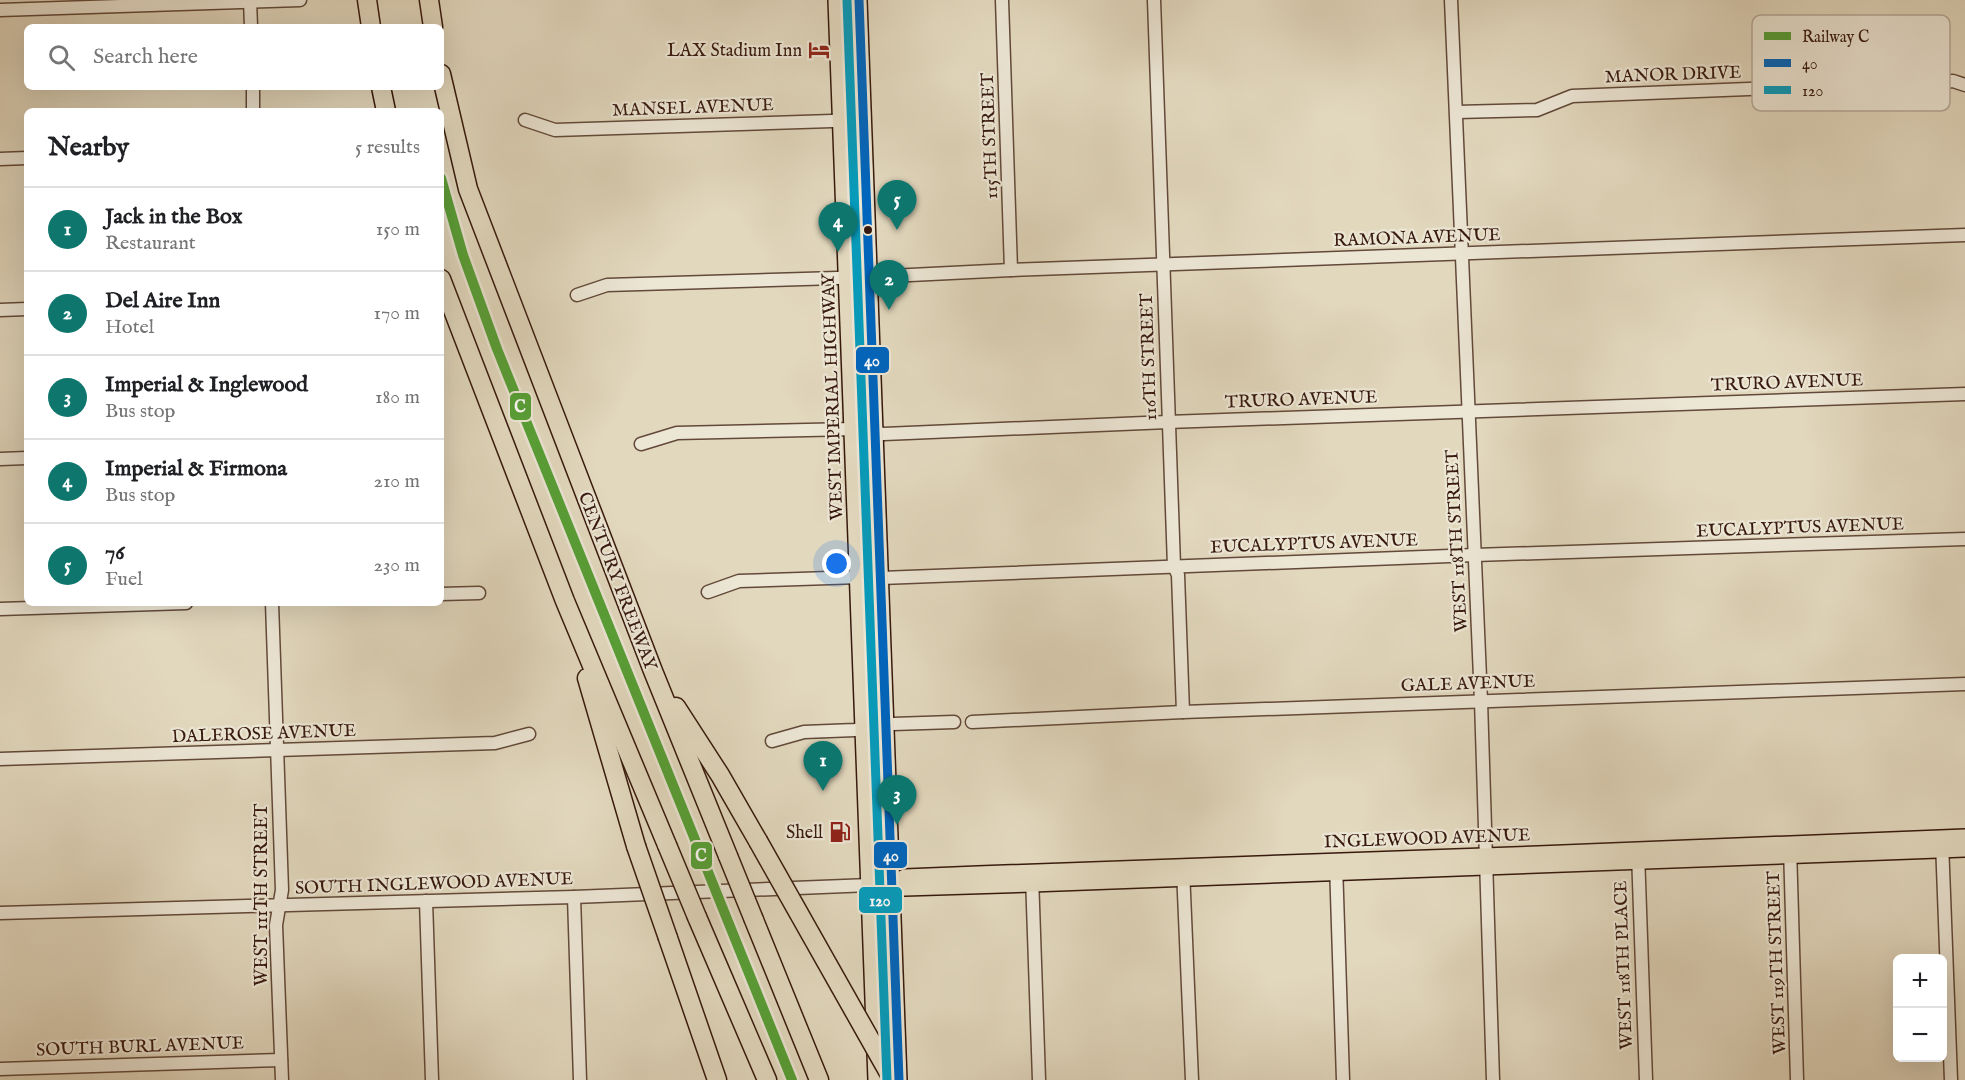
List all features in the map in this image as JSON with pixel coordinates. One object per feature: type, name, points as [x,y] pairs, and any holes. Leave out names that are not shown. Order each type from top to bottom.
[{"type":"highway","points":[[367,0],[371,24]]},
{"type":"highway","points":[[429,0],[433,24]]},
{"type":"highway","name":"CENTURY FREEWAY","points":[[444,87],[468,189],[653,671],[818,1077]]},
{"type":"highway","points":[[382,90],[385,108]]},
{"type":"highway","points":[[444,287],[565,602],[766,1080]]},
{"type":"highway","points":[[565,602],[636,846],[717,1080]]},
{"type":"highway","points":[[653,671],[720,775],[893,1080]]},
{"type":"highway","points":[[696,1020],[710,1080]]},
{"type":"main road","name":"WEST IMPERIAL HIGHWAY","points":[[836,0],[876,1080]]},
{"type":"main road","points":[[859,0],[899,1080]]},
{"type":"main road","name":"INGLEWOOD AVENUE","points":[[1943,844],[1965,837]]},
{"type":"main road","name":"INGLEWOOD AVENUE","points":[[870,885],[891,884],[905,877],[1032,878],[1943,844],[1965,849]]},
{"type":"street","points":[[0,10],[300,0]]},
{"type":"street","name":"115TH STREET","points":[[1002,0],[1011,270]]},
{"type":"street","name":"116TH STREET","points":[[1154,0],[1168,422],[1174,566],[1178,575],[1183,712]]},
{"type":"street","name":"WEST 118TH STREET","points":[[1451,0],[1481,701],[1494,1080]]},
{"type":"street","points":[[250,1],[251,24]]},
{"type":"street","name":"MANOR DRIVE","points":[[1950,81],[1965,85]]},
{"type":"street","name":"MANOR DRIVE","points":[[1457,112],[1537,110],[1572,96],[1752,89]]},
{"type":"street","points":[[253,90],[253,108]]},
{"type":"street","name":"MANSEL AVENUE","points":[[525,120],[555,130],[863,120]]},
{"type":"street","points":[[0,159],[24,158]]},
{"type":"street","name":"RAMONA AVENUE","points":[[576,295],[607,285],[848,278],[1965,235]]},
{"type":"street","points":[[0,310],[24,309]]},
{"type":"street","name":"TRURO AVENUE","points":[[641,444],[677,434],[852,429],[884,434],[1965,394]]},
{"type":"street","points":[[0,459],[24,458]]},
{"type":"street","name":"EUCALYPTUS AVENUE","points":[[708,592],[739,581],[881,579],[1174,566],[1965,539]]},
{"type":"street","points":[[444,594],[479,592]]},
{"type":"street","points":[[0,609],[93,606]]},
{"type":"street","name":"WEST 111TH STREET","points":[[272,606],[282,890],[276,925],[282,1080]]},
{"type":"street","name":"GALE AVENUE","points":[[972,722],[1183,712],[1965,684]]},
{"type":"street","points":[[772,741],[804,732],[954,722]]},
{"type":"street","name":"DALEROSE AVENUE","points":[[0,759],[495,743],[529,734]]},
{"type":"street","points":[[1943,844],[1951,1080]]},
{"type":"street","name":"WEST 119TH STREET","points":[[1790,850],[1797,1080]]},
{"type":"street","name":"WEST 118TH PLACE","points":[[1638,855],[1646,1080]]},
{"type":"street","points":[[1336,866],[1343,1080]]},
{"type":"street","points":[[1183,872],[1192,1080]]},
{"type":"street","points":[[1032,878],[1039,1080]]},
{"type":"street","name":"SOUTH INGLEWOOD AVENUE","points":[[0,913],[426,902],[870,885]]},
{"type":"street","points":[[574,897],[580,1080]]},
{"type":"street","points":[[426,902],[432,1080]]},
{"type":"street","name":"SOUTH BURL AVENUE","points":[[0,1069],[281,1060]]},
{"type":"rail line","name":"C","points":[[444,188],[463,255],[497,349],[792,1080]]},
{"type":"transit line","name":"120","points":[[847,0],[887,1080]]},
{"type":"transit line","name":"40","points":[[859,0],[899,1080]]},
{"type":"place","name":"LAX Stadium Inn","points":[[819,50]]},
{"type":"place","name":"76","points":[[897,230]]},
{"type":"place","name":"Imperial & Firmona","points":[[838,252]]},
{"type":"place","name":"Del Aire Inn","points":[[889,310]]},
{"type":"place","name":"Jack in the Box","points":[[823,791]]},
{"type":"place","name":"Imperial & Inglewood","points":[[897,825]]},
{"type":"place","name":"Shell","points":[[840,832]]}]
